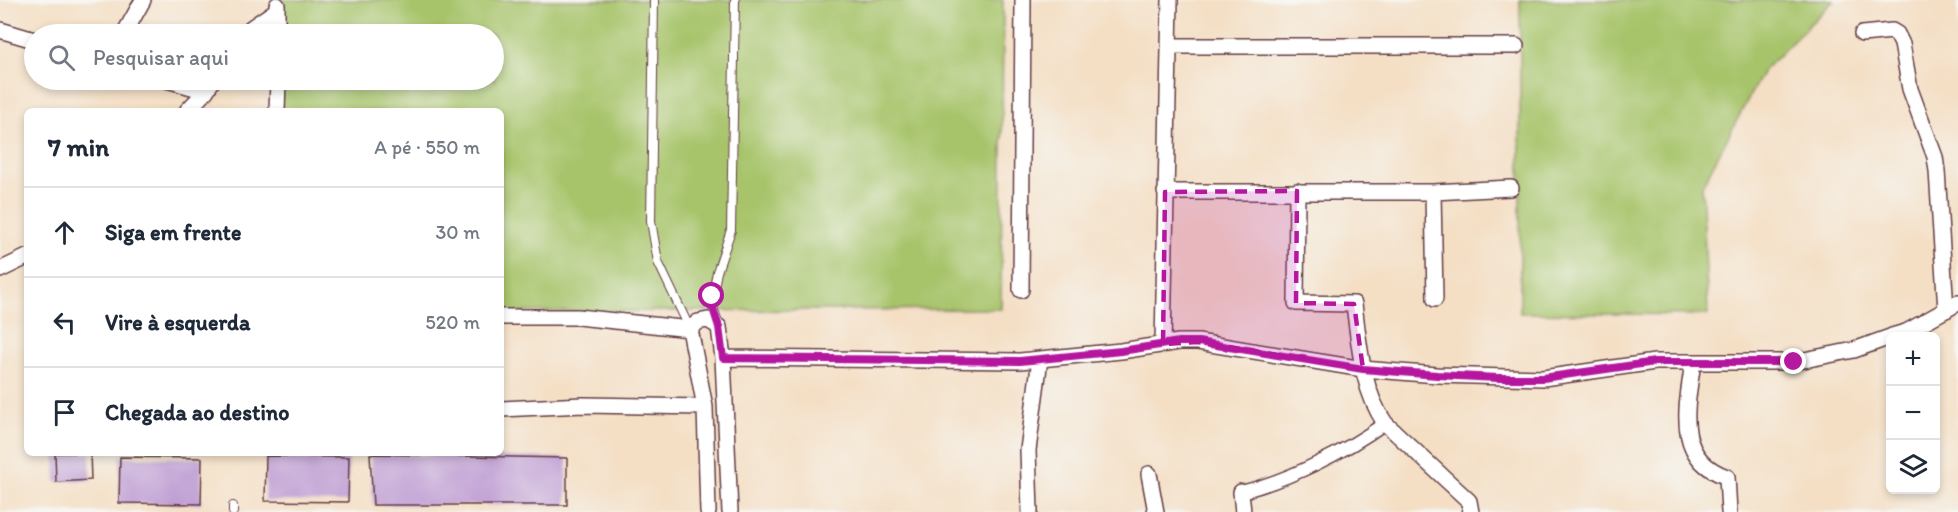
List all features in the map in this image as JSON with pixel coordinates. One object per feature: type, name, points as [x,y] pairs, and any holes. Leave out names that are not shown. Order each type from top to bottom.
[{"type":"street","points":[[130,24],[143,0]]},
{"type":"street","points":[[1022,290],[1023,0]]},
{"type":"street","points":[[1163,344],[1170,0]]},
{"type":"street","points":[[256,24],[277,5]]},
{"type":"street","points":[[277,5],[277,24]]},
{"type":"street","points":[[0,30],[24,37]]},
{"type":"street","points":[[1862,34],[1892,31],[1902,44],[1910,89],[1936,164],[1952,307],[1906,332]]},
{"type":"street","points":[[1170,46],[1516,46]]},
{"type":"street","points":[[190,108],[206,90]]},
{"type":"street","points":[[277,108],[278,90]]},
{"type":"street","points":[[1165,192],[1433,192],[1511,188]]},
{"type":"street","points":[[1297,191],[1296,303],[1354,304],[1363,369],[1375,410],[1385,423],[1470,501],[1471,512]]},
{"type":"street","points":[[1433,192],[1435,299]]},
{"type":"street","points":[[0,270],[24,258]]},
{"type":"street","points":[[504,317],[578,317],[690,329],[698,322],[708,320],[719,327],[723,358],[730,512]]},
{"type":"street","points":[[690,329],[705,407],[708,512]]},
{"type":"street","points":[[723,358],[1020,361],[1198,342],[1363,369],[1437,375],[1543,378],[1655,362],[1794,362],[1854,350],[1886,339]]},
{"type":"street","points":[[1030,512],[1028,450],[1040,359]]},
{"type":"street","points":[[1693,362],[1686,410],[1686,429],[1692,448],[1707,468],[1727,477],[1729,512]]},
{"type":"street","points":[[504,409],[583,405],[705,407]]},
{"type":"street","points":[[1243,512],[1241,492],[1264,486],[1356,444],[1385,423]]},
{"type":"street","points":[[1149,474],[1156,512]]},
{"type":"lane","points":[[654,0],[651,220],[658,262],[690,329]]},
{"type":"lane","points":[[719,327],[711,302],[717,272],[731,230],[735,0]]},
{"type":"highlighted area","points":[[1297,191],[1296,303],[1354,304],[1363,369],[1198,342],[1163,344],[1165,192]]},
{"type":"green space","points":[[282,0],[1003,0],[1001,309],[504,312],[504,108],[281,108],[281,90],[504,90],[504,24],[282,24]]},
{"type":"green space","points":[[1520,0],[1834,0],[1763,71],[1702,186],[1708,315],[1520,313]]},
{"type":"building","points":[[55,456],[90,456],[91,480],[56,482]]},
{"type":"building","points":[[266,456],[349,457],[348,502],[265,501]]},
{"type":"building","points":[[370,456],[567,458],[567,505],[373,505]]},
{"type":"building","points":[[120,457],[202,458],[201,504],[119,503]]},
{"type":"route","points":[[712,296],[711,302],[719,327],[723,358],[1020,361],[1121,351],[1179,342],[1198,342],[1363,369],[1498,378],[1543,378],[1655,362],[1794,362]]}]
